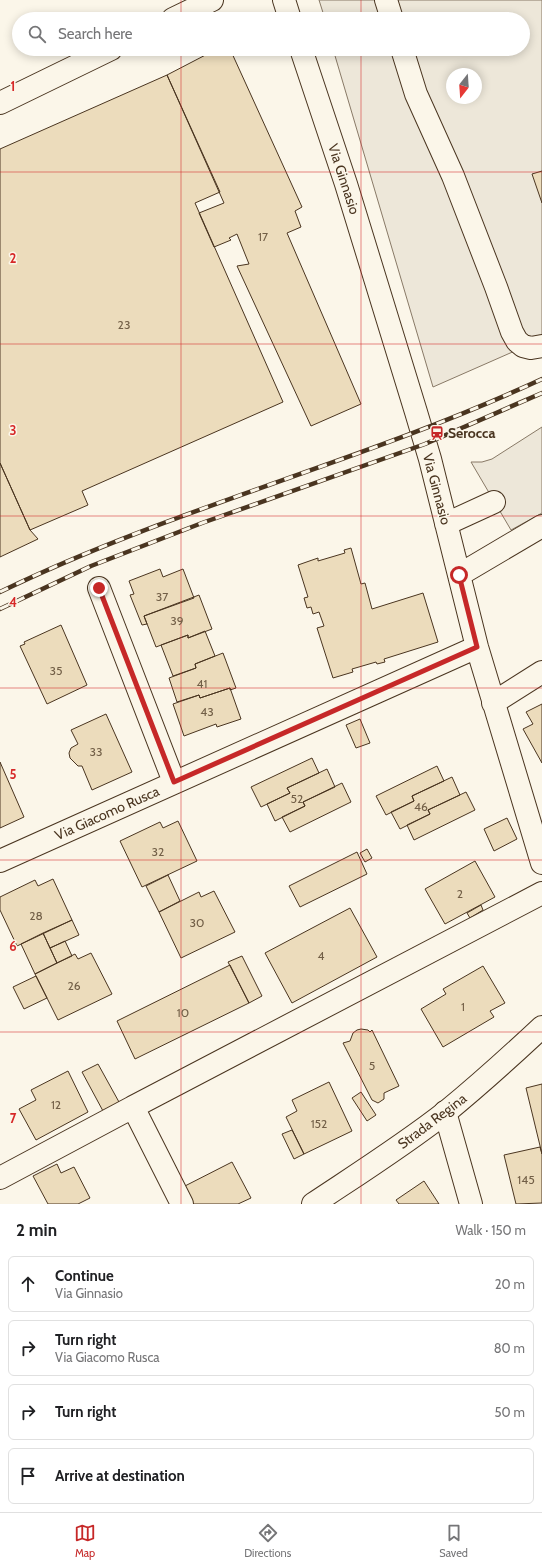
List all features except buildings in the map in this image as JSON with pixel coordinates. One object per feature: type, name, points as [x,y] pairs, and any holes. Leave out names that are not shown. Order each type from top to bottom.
[{"type":"street","points":[[187,12],[212,0]]},
{"type":"street","points":[[284,0],[288,12]]},
{"type":"street","points":[[386,0],[390,12]]},
{"type":"street","points":[[0,103],[97,56]]},
{"type":"street","name":"Via Ginnasio","points":[[303,56],[349,192],[416,412],[477,647],[542,863]]},
{"type":"street","points":[[404,56],[416,94],[453,176],[512,332],[517,341],[523,346],[531,348],[542,346]]},
{"type":"street","points":[[446,524],[494,502]]},
{"type":"street","points":[[459,575],[542,526]]},
{"type":"street","points":[[99,588],[174,782]]},
{"type":"street","name":"Via Giacomo Rusca","points":[[0,861],[477,647]]},
{"type":"street","points":[[493,703],[542,672]]},
{"type":"street","points":[[0,1178],[133,1106],[542,893]]},
{"type":"street","name":"Strada Regina","points":[[313,1204],[399,1146],[445,1112],[502,1065],[542,1027]]},
{"type":"street","points":[[133,1106],[182,1204]]},
{"type":"street","points":[[445,1112],[471,1204]]},
{"type":"shaded area","points":[[319,0],[542,0],[542,339],[433,387],[335,56],[530,56],[530,12],[323,12]]},
{"type":"shaded area","name":"Serocca","points":[[542,427],[542,513],[511,530],[471,462],[482,462],[492,459]]},
{"type":"railway","points":[[0,592],[66,562],[134,534],[408,435],[542,379]]},
{"type":"railway","points":[[0,609],[91,566],[202,523],[425,444],[542,393]]},
{"type":"place","name":"Serocca","points":[[437,433]]},
{"type":"route","points":[[99,588],[174,782],[477,647],[459,575]]}]
